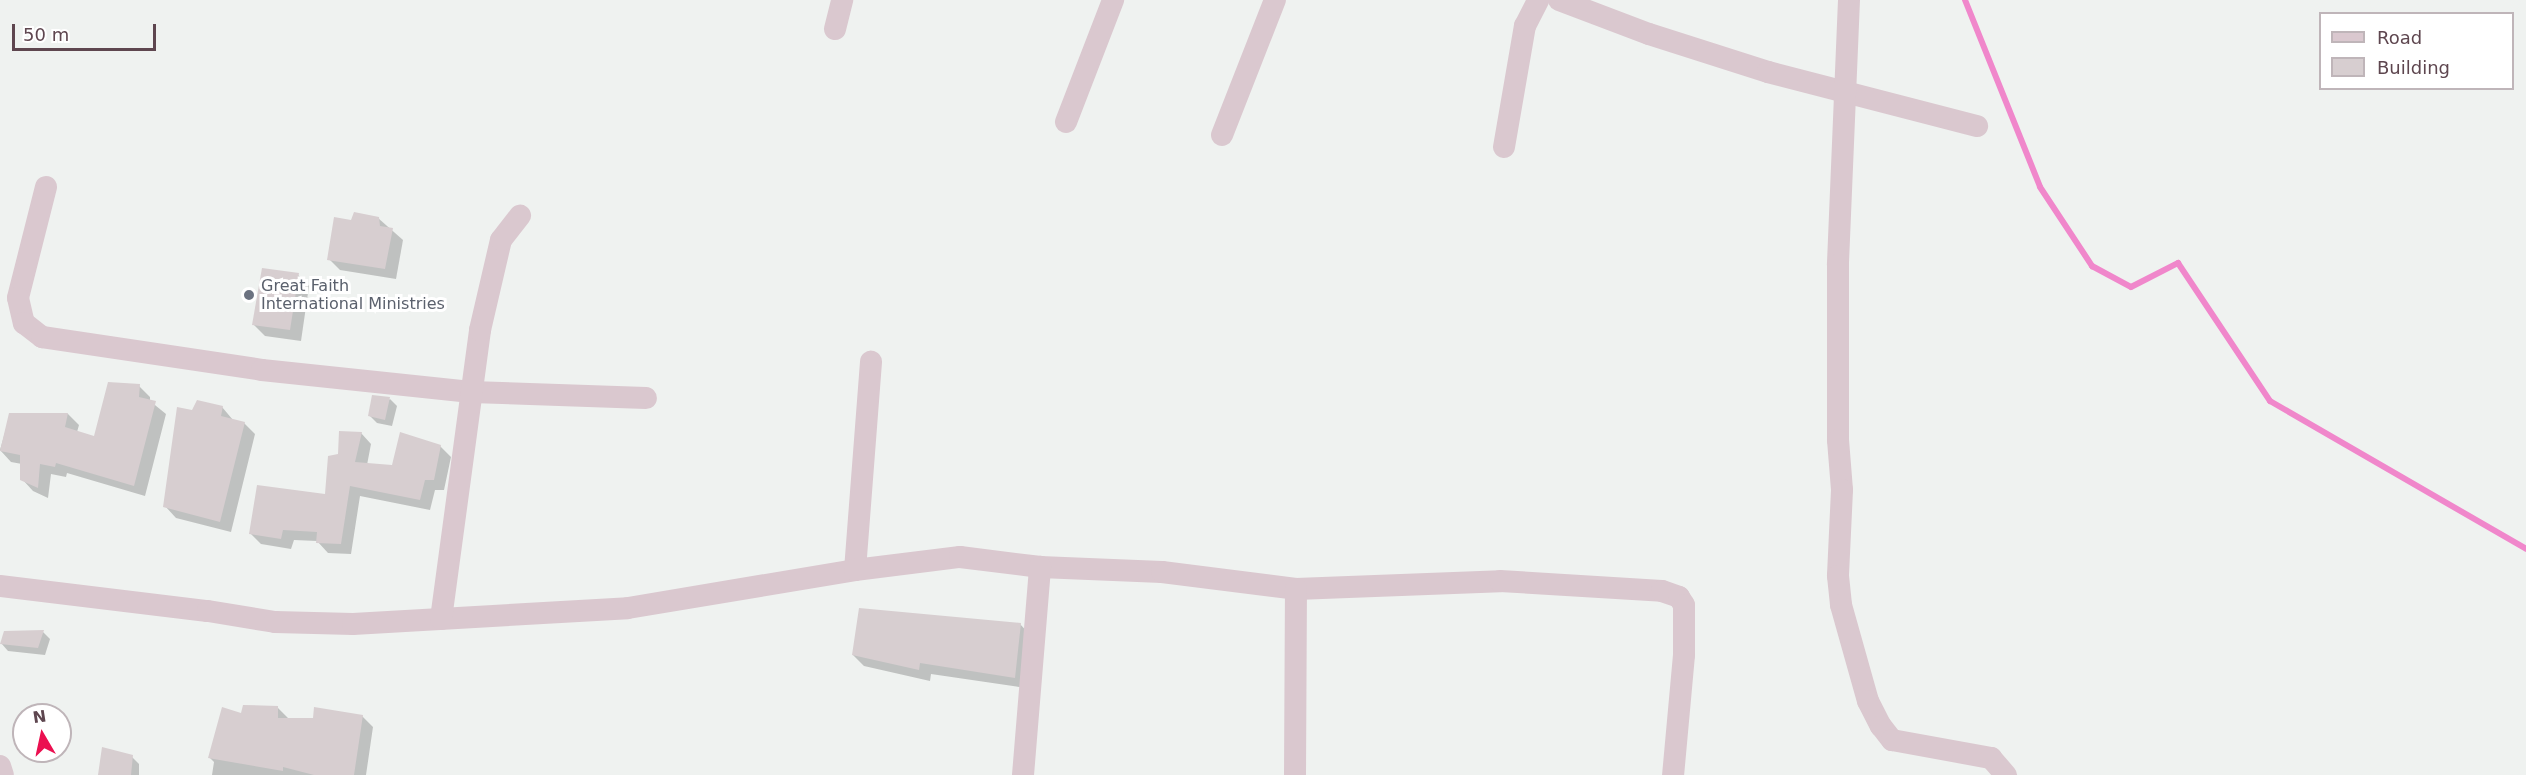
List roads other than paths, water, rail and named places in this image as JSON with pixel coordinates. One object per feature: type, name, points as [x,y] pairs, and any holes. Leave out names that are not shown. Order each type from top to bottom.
[{"type":"street","points":[[835,29],[842,0]]},
{"type":"street","points":[[1066,122],[1113,0]]},
{"type":"street","points":[[1222,135],[1275,0]]},
{"type":"street","points":[[1503,147],[1525,26],[1538,0]]},
{"type":"street","points":[[1559,0],[1702,52],[1846,93],[1977,126]]},
{"type":"street","points":[[1849,0],[1838,265],[1838,440],[1842,490],[1838,576],[1841,605],[1868,701],[1881,726],[1892,740],[1991,758],[2006,775]]},
{"type":"street","points":[[46,187],[18,298],[24,323],[42,337],[262,370],[471,392],[646,398]]},
{"type":"street","points":[[441,619],[484,310],[501,240],[520,216]]},
{"type":"street","points":[[855,570],[871,362]]},
{"type":"street","points":[[0,586],[207,611],[276,622],[353,624],[628,608],[855,570],[960,557],[1040,567],[1162,572],[1296,589],[1500,581],[1671,593],[1684,605],[1683,655],[1674,775]]},
{"type":"street","points":[[1023,775],[1040,567]]},
{"type":"street","points":[[1295,775],[1296,589]]},
{"type":"street","points":[[0,766],[3,775]]},
{"type":"waterway","points":[[1965,0],[2040,187],[2092,266],[2131,287],[2178,263],[2270,401],[2526,549]]},
{"type":"place","name":"Great Faith International Ministries","points":[[249,295]]}]
